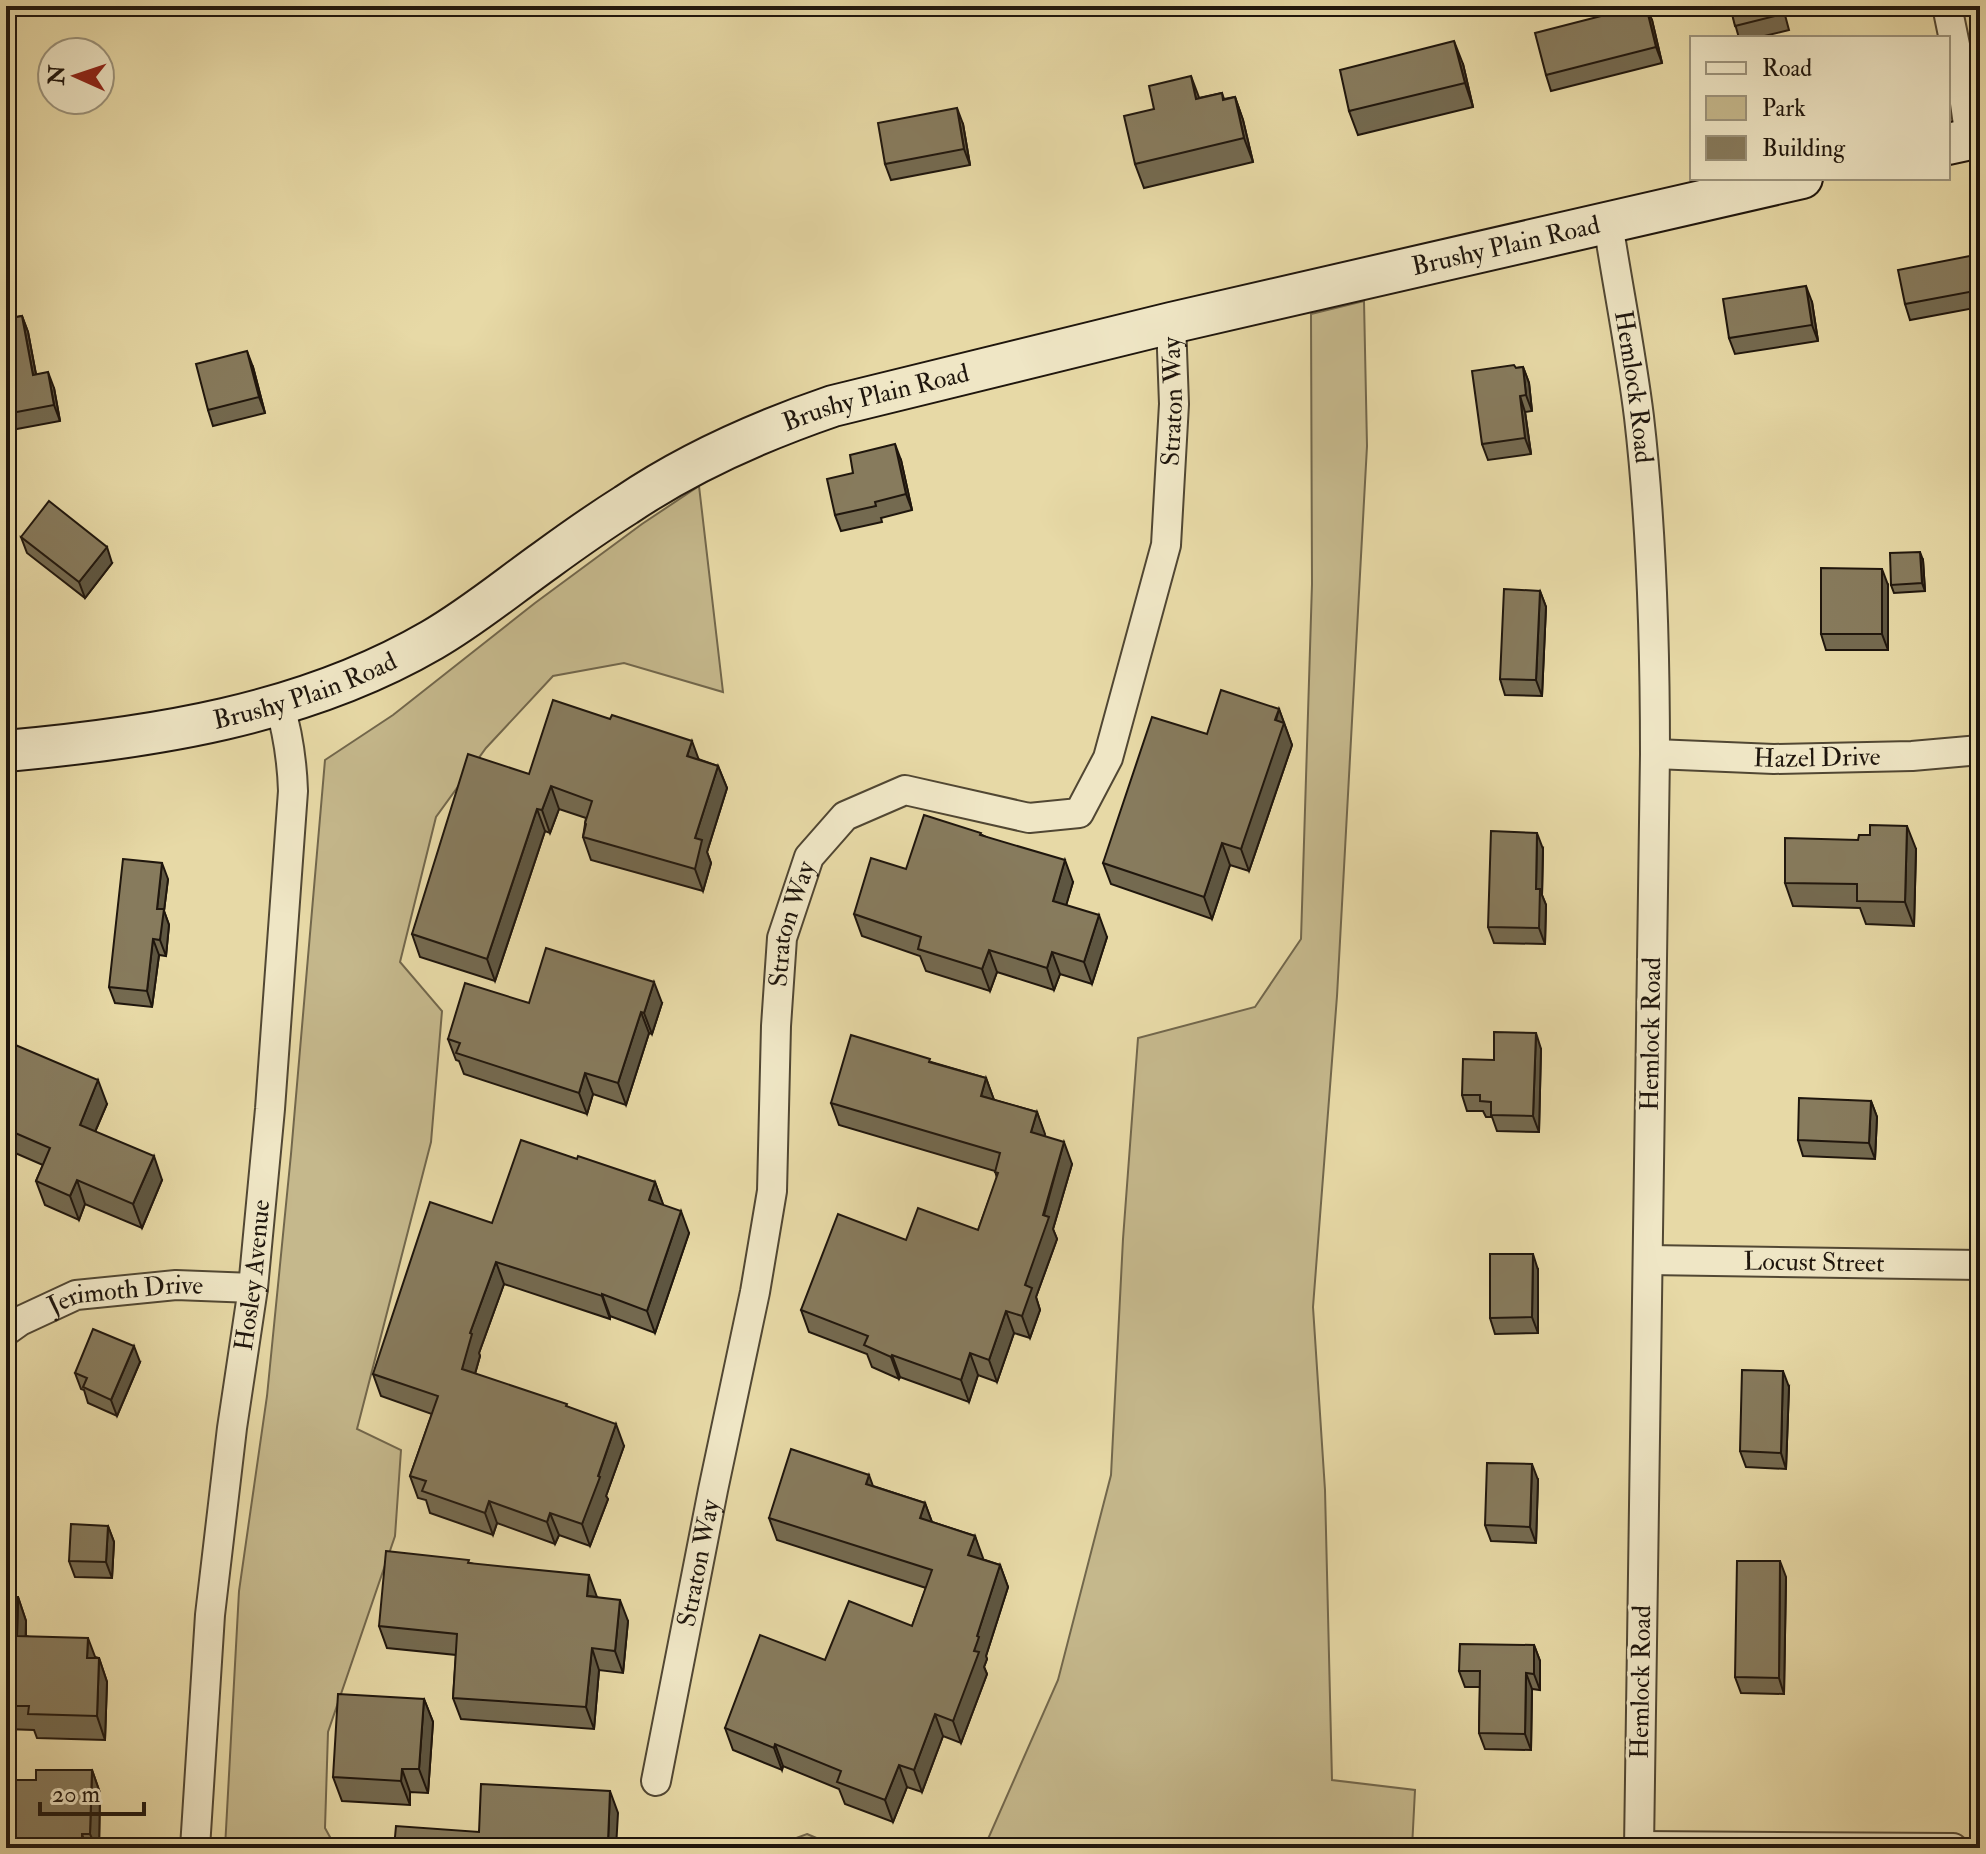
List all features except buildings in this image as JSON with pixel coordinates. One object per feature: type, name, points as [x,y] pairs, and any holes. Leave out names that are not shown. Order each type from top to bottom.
[{"type":"main road","name":"Brushy Plain Road","points":[[6,751],[154,734],[223,719],[326,689],[375,670],[432,640],[658,484],[731,445],[833,406],[1171,323],[1793,180]]},
{"type":"street","points":[[1947,6],[1961,74],[1966,140]]},
{"type":"street","name":"Hemlock Road","points":[[1608,223],[1639,415],[1650,535],[1655,640],[1639,1847]]},
{"type":"street","name":"Straton Way","points":[[656,1781],[755,1292],[772,1191],[776,1026],[782,938],[809,857],[845,816],[905,790],[1029,818],[1079,813],[1108,758],[1166,545],[1174,404],[1171,323]]},
{"type":"street","name":"Hosley Avenue","points":[[195,1848],[210,1615],[232,1428],[253,1288],[270,1109],[293,791],[288,732],[279,703]]},
{"type":"street","name":"Hazel Drive","points":[[1655,754],[1774,759],[1912,756],[1980,750]]},
{"type":"street","name":"Locust Street","points":[[1648,1260],[1980,1265]]},
{"type":"street","name":"Jerimoth Drive","points":[[6,1331],[20,1321],[76,1295],[176,1285],[253,1288]]},
{"type":"street","points":[[1639,1847],[1953,1848]]},
{"type":"green space","points":[[1364,301],[1367,446],[1337,996],[1313,1307],[1325,1490],[1332,1780],[1415,1790],[1412,1848],[984,1848],[1058,1680],[1111,1475],[1123,1239],[1138,1038],[1255,1007],[1301,939],[1312,584],[1311,314]]},
{"type":"green space","points":[[699,486],[723,692],[624,663],[553,676],[486,748],[436,817],[400,962],[442,1011],[431,1142],[357,1429],[401,1450],[395,1536],[328,1732],[325,1828],[336,1848],[225,1848],[239,1591],[267,1396],[325,760],[393,715],[535,603]]},
{"type":"green space","points":[[807,1834],[840,1848],[769,1848]]}]
